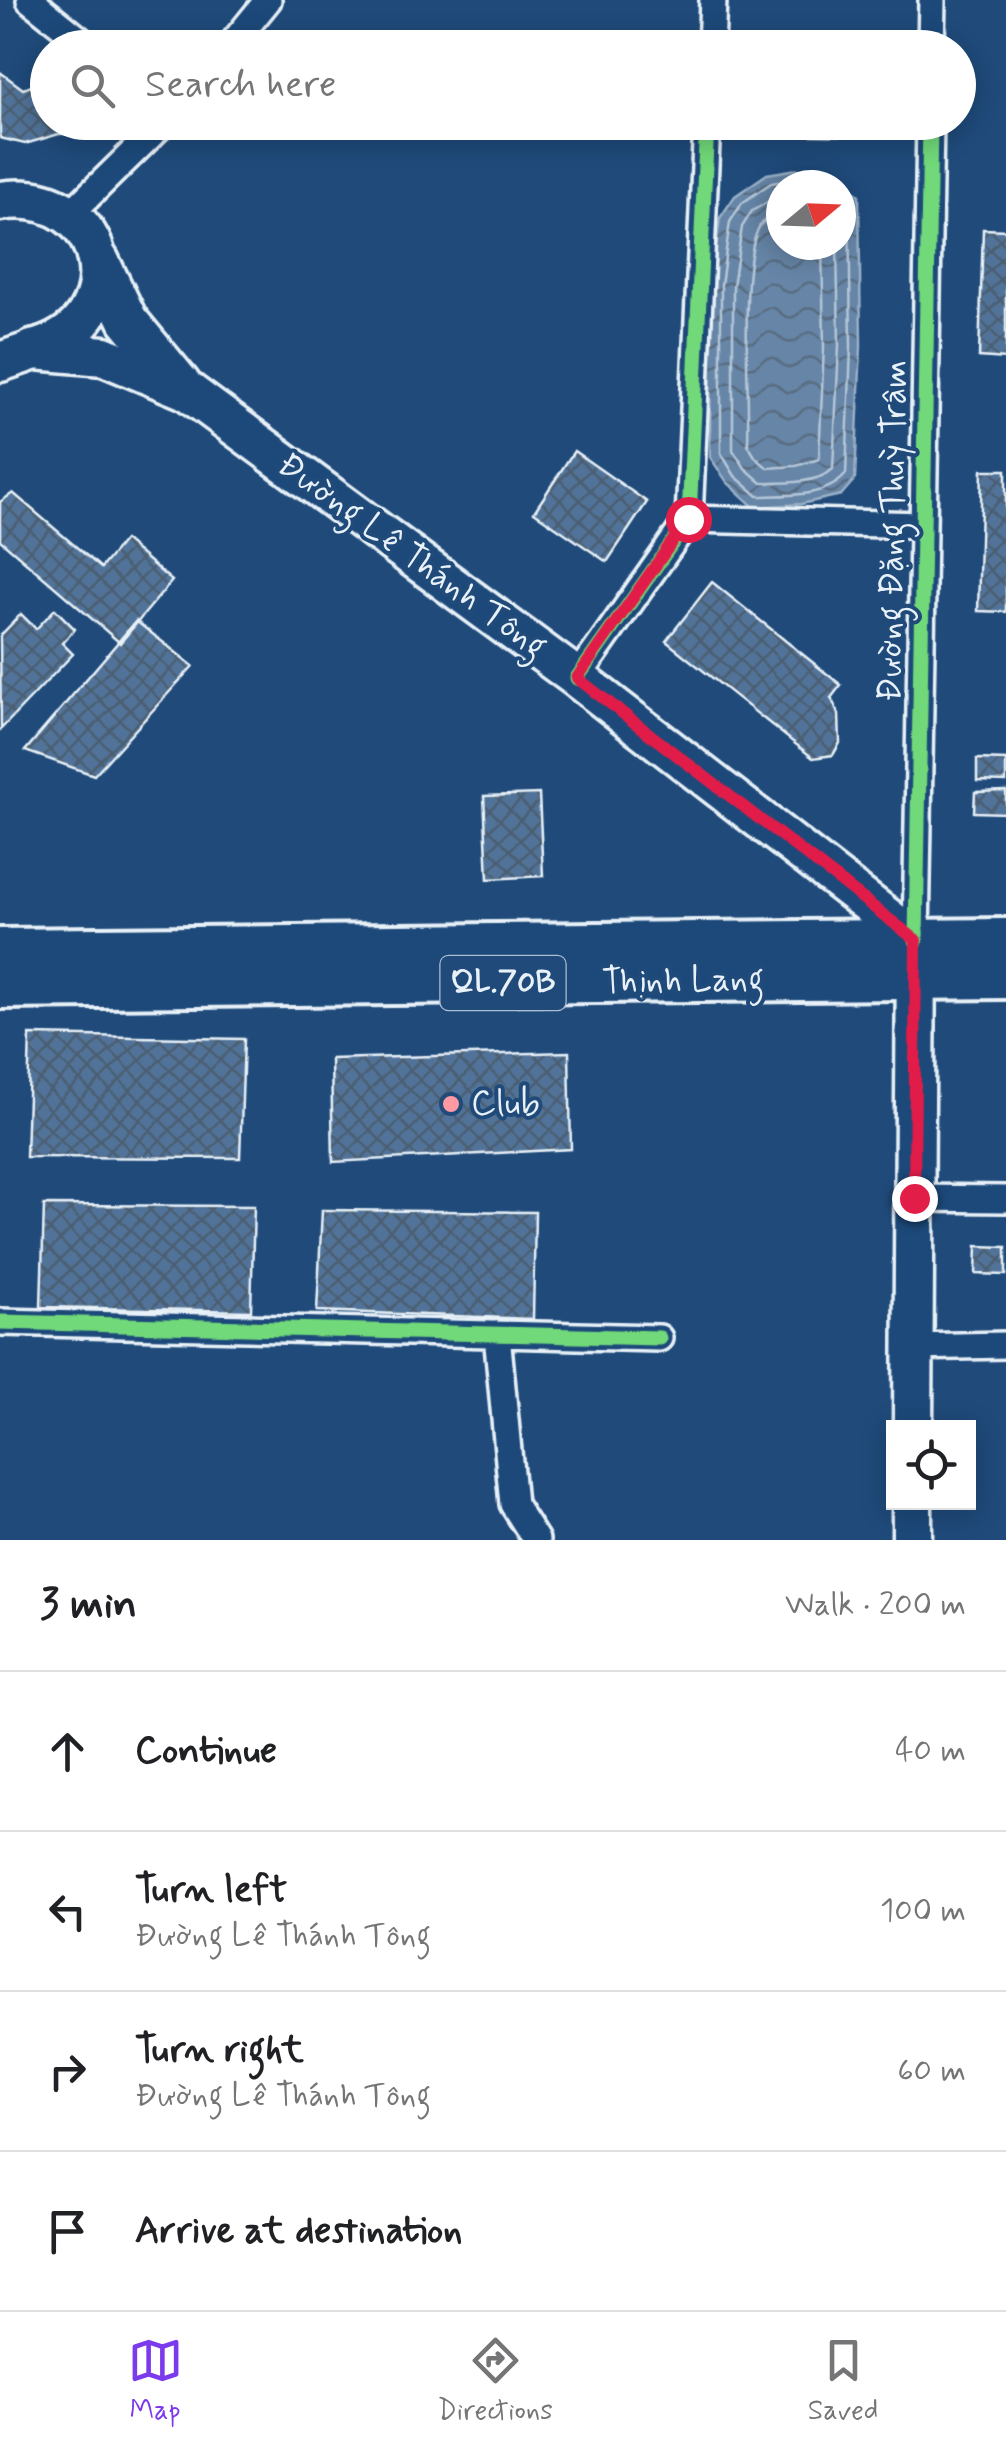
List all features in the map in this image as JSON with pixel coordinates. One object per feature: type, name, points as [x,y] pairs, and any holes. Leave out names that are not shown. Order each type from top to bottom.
[{"type":"main road","points":[[8,197],[48,202],[70,214]]},
{"type":"main road","name":"Đường Lê Thánh Tông","points":[[70,214],[87,234],[128,320],[186,390]]},
{"type":"main road","points":[[12,353],[59,342],[78,327],[92,306],[98,282],[97,257]]},
{"type":"main road","name":"Đường Lê Thánh Tông","points":[[12,353],[104,356],[186,390],[577,678],[916,959]]},
{"type":"main road","name":"Thịnh Lang","points":[[0,988],[916,959],[1006,939]]},
{"type":"main road","name":"Thịnh Lang","points":[[0,949],[916,959],[1006,978]]},
{"type":"main road","points":[[912,1420],[916,959]]},
{"type":"main road","points":[[912,1510],[912,1540]]},
{"type":"street","points":[[30,0],[68,30]]},
{"type":"street","points":[[244,30],[268,0]]},
{"type":"street","points":[[711,30],[713,0]]},
{"type":"street","points":[[931,30],[932,0]]},
{"type":"street","points":[[70,214],[146,140]]},
{"type":"street","points":[[577,678],[688,519],[706,140]]},
{"type":"street","name":"Đường Đặng Thuỳ Trâm","points":[[916,959],[930,140]]},
{"type":"street","points":[[688,519],[923,525]]},
{"type":"street","points":[[914,1198],[1006,1199]]},
{"type":"street","points":[[0,1322],[659,1338]]},
{"type":"street","points":[[497,1334],[513,1504],[536,1540]]},
{"type":"street","points":[[913,1347],[1006,1345]]},
{"type":"water","points":[[766,175],[766,260],[856,260],[856,193],[859,195],[861,346],[855,479],[841,495],[801,504],[754,507],[727,482],[710,457],[711,285],[720,218],[735,196]]},
{"type":"building","points":[[0,72],[23,89],[30,86],[30,140],[39,140],[25,144],[0,138]]},
{"type":"building","points":[[983,229],[1006,230],[1006,359],[979,357]]},
{"type":"building","points":[[574,451],[647,502],[607,562],[534,512]]},
{"type":"building","points":[[982,470],[1006,470],[1006,612],[978,611]]},
{"type":"building","points":[[13,493],[101,568],[124,540],[172,581],[120,643],[0,540],[0,502]]},
{"type":"building","points":[[712,582],[841,685],[831,698],[839,714],[840,743],[833,755],[813,758],[666,641]]},
{"type":"building","points":[[55,609],[75,629],[62,643],[73,654],[1,729],[0,636],[21,614],[36,629]]},
{"type":"building","points":[[136,621],[193,666],[94,775],[25,751]]},
{"type":"building","points":[[977,759],[1006,760],[1006,782],[977,781]]},
{"type":"building","points":[[1006,791],[1006,813],[974,812],[975,792]]},
{"type":"building","points":[[539,794],[543,876],[488,879],[484,796]]},
{"type":"building","points":[[30,1035],[244,1039],[240,1158],[26,1157]]},
{"type":"building","name":"Club","points":[[569,1052],[571,1149],[333,1162],[331,1059]]},
{"type":"building","points":[[44,1205],[254,1206],[251,1311],[41,1307]]},
{"type":"building","points":[[322,1210],[535,1212],[533,1319],[317,1311]]},
{"type":"building","points":[[977,1246],[1006,1247],[1006,1275],[976,1274]]},
{"type":"cycle path","points":[[577,678],[689,519],[706,140]]},
{"type":"cycle path","points":[[916,940],[930,140]]},
{"type":"cycle path","points":[[0,1322],[659,1338]]},
{"type":"place","name":"Club","points":[[451,1104]]},
{"type":"route","points":[[688,519],[577,678],[916,940],[914,1198]]}]
